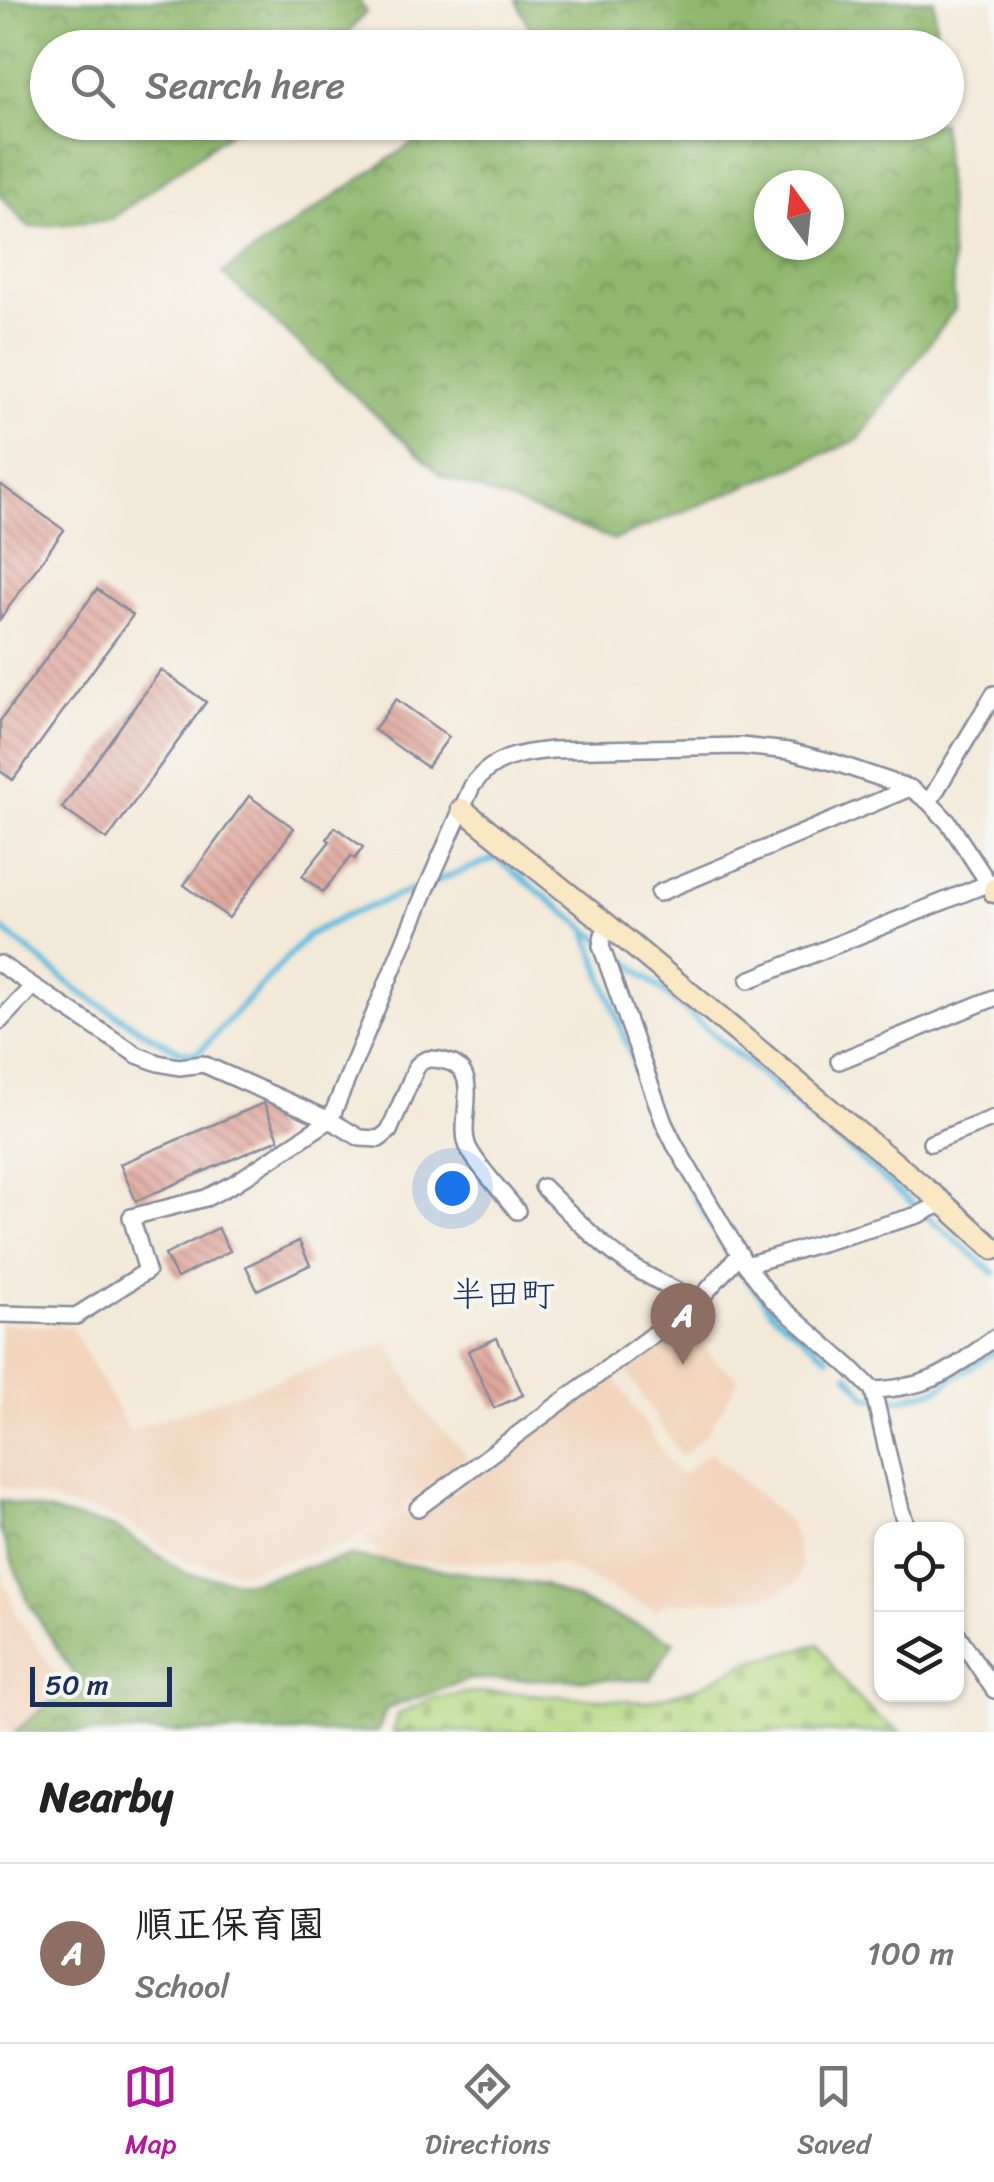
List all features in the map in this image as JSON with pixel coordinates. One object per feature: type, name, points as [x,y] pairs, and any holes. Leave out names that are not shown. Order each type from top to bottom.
[{"type":"street","points":[[929,802],[994,694]]},
{"type":"street","points":[[0,1314],[76,1316],[147,1272],[131,1217],[206,1198],[330,1120],[462,809],[480,773],[504,758],[552,750],[741,746],[789,750],[836,762],[910,788],[929,802],[949,823],[993,889],[749,980]]},
{"type":"street","points":[[659,892],[910,788]]},
{"type":"street","points":[[462,809],[604,936],[930,1209],[994,1248]]},
{"type":"street","points":[[604,936],[664,1123],[675,1146],[738,1261],[772,1299],[852,1368],[874,1395],[905,1522]]},
{"type":"street","points":[[0,964],[137,1055],[179,1067],[203,1064],[330,1120],[360,1138],[379,1138],[389,1131],[420,1062],[431,1058],[460,1066],[466,1084],[467,1146],[517,1211]]},
{"type":"street","points":[[0,1022],[32,987]]},
{"type":"street","points":[[839,1060],[994,998]]},
{"type":"street","points":[[932,1144],[994,1118]]},
{"type":"street","points":[[542,1187],[624,1261],[698,1301]]},
{"type":"street","points":[[418,1508],[698,1301],[738,1261],[930,1209]]},
{"type":"street","points":[[874,1395],[932,1381],[994,1338]]},
{"type":"street","points":[[964,1644],[994,1690]]},
{"type":"shaded area","points":[[0,1324],[71,1327],[129,1431],[388,1342],[427,1414],[467,1456],[406,1505],[404,1511],[346,1544],[242,1571],[185,1561],[124,1521],[0,1486]]},
{"type":"shaded area","points":[[689,1326],[715,1362],[739,1378],[707,1434],[681,1456],[627,1372]]},
{"type":"shaded area","points":[[613,1375],[681,1475],[710,1452],[790,1523],[802,1566],[796,1583],[767,1597],[666,1603],[656,1611],[560,1564],[381,1560],[364,1536],[409,1510],[418,1518]]},
{"type":"shaded area","points":[[0,1568],[17,1616],[81,1711],[49,1732],[0,1732]]},
{"type":"green space","points":[[0,0],[359,0],[366,12],[351,30],[30,30],[30,140],[220,140],[110,220],[29,227],[0,195]]},
{"type":"green space","points":[[516,0],[934,0],[936,30],[531,30]]},
{"type":"green space","points":[[417,140],[943,140],[955,309],[858,440],[614,540],[442,476],[222,273]]},
{"type":"green space","points":[[0,1500],[116,1528],[187,1574],[248,1582],[350,1556],[543,1585],[674,1641],[650,1680],[470,1679],[386,1709],[378,1732],[14,1732],[78,1681],[29,1604],[0,1530]]},
{"type":"green space","points":[[819,1644],[854,1694],[902,1732],[393,1732],[397,1715],[431,1699],[500,1692],[644,1702],[696,1688],[746,1663]]},
{"type":"building","points":[[0,484],[64,530],[0,619]]},
{"type":"building","points":[[97,589],[133,615],[13,780],[0,771],[0,721]]},
{"type":"building","points":[[161,670],[206,702],[107,840],[62,808]]},
{"type":"building","points":[[396,699],[449,737],[427,767],[374,730]]},
{"type":"building","points":[[249,796],[294,828],[229,918],[184,885]]},
{"type":"building","points":[[335,827],[363,847],[323,892],[302,876],[330,841],[327,839]]},
{"type":"building","points":[[264,1103],[279,1139],[136,1201],[120,1164]]},
{"type":"building","points":[[218,1228],[230,1251],[177,1278],[165,1255]]},
{"type":"building","points":[[299,1241],[310,1265],[257,1290],[246,1266]]},
{"type":"building","points":[[497,1338],[523,1395],[494,1408],[468,1351]]},
{"type":"waterway","points":[[0,927],[80,992],[151,1036],[192,1054],[201,1050],[308,935],[347,915],[496,858],[626,960],[994,1273]]},
{"type":"waterway","points":[[588,932],[655,1123],[694,1196],[727,1251],[772,1312],[828,1357]]},
{"type":"waterway","points":[[848,1375],[867,1397],[901,1399],[936,1390],[994,1352]]},
{"type":"place","name":"順正保育園","points":[[683,1365]]},
{"type":"district","name":"半田町","points":[[503,1294]]}]
